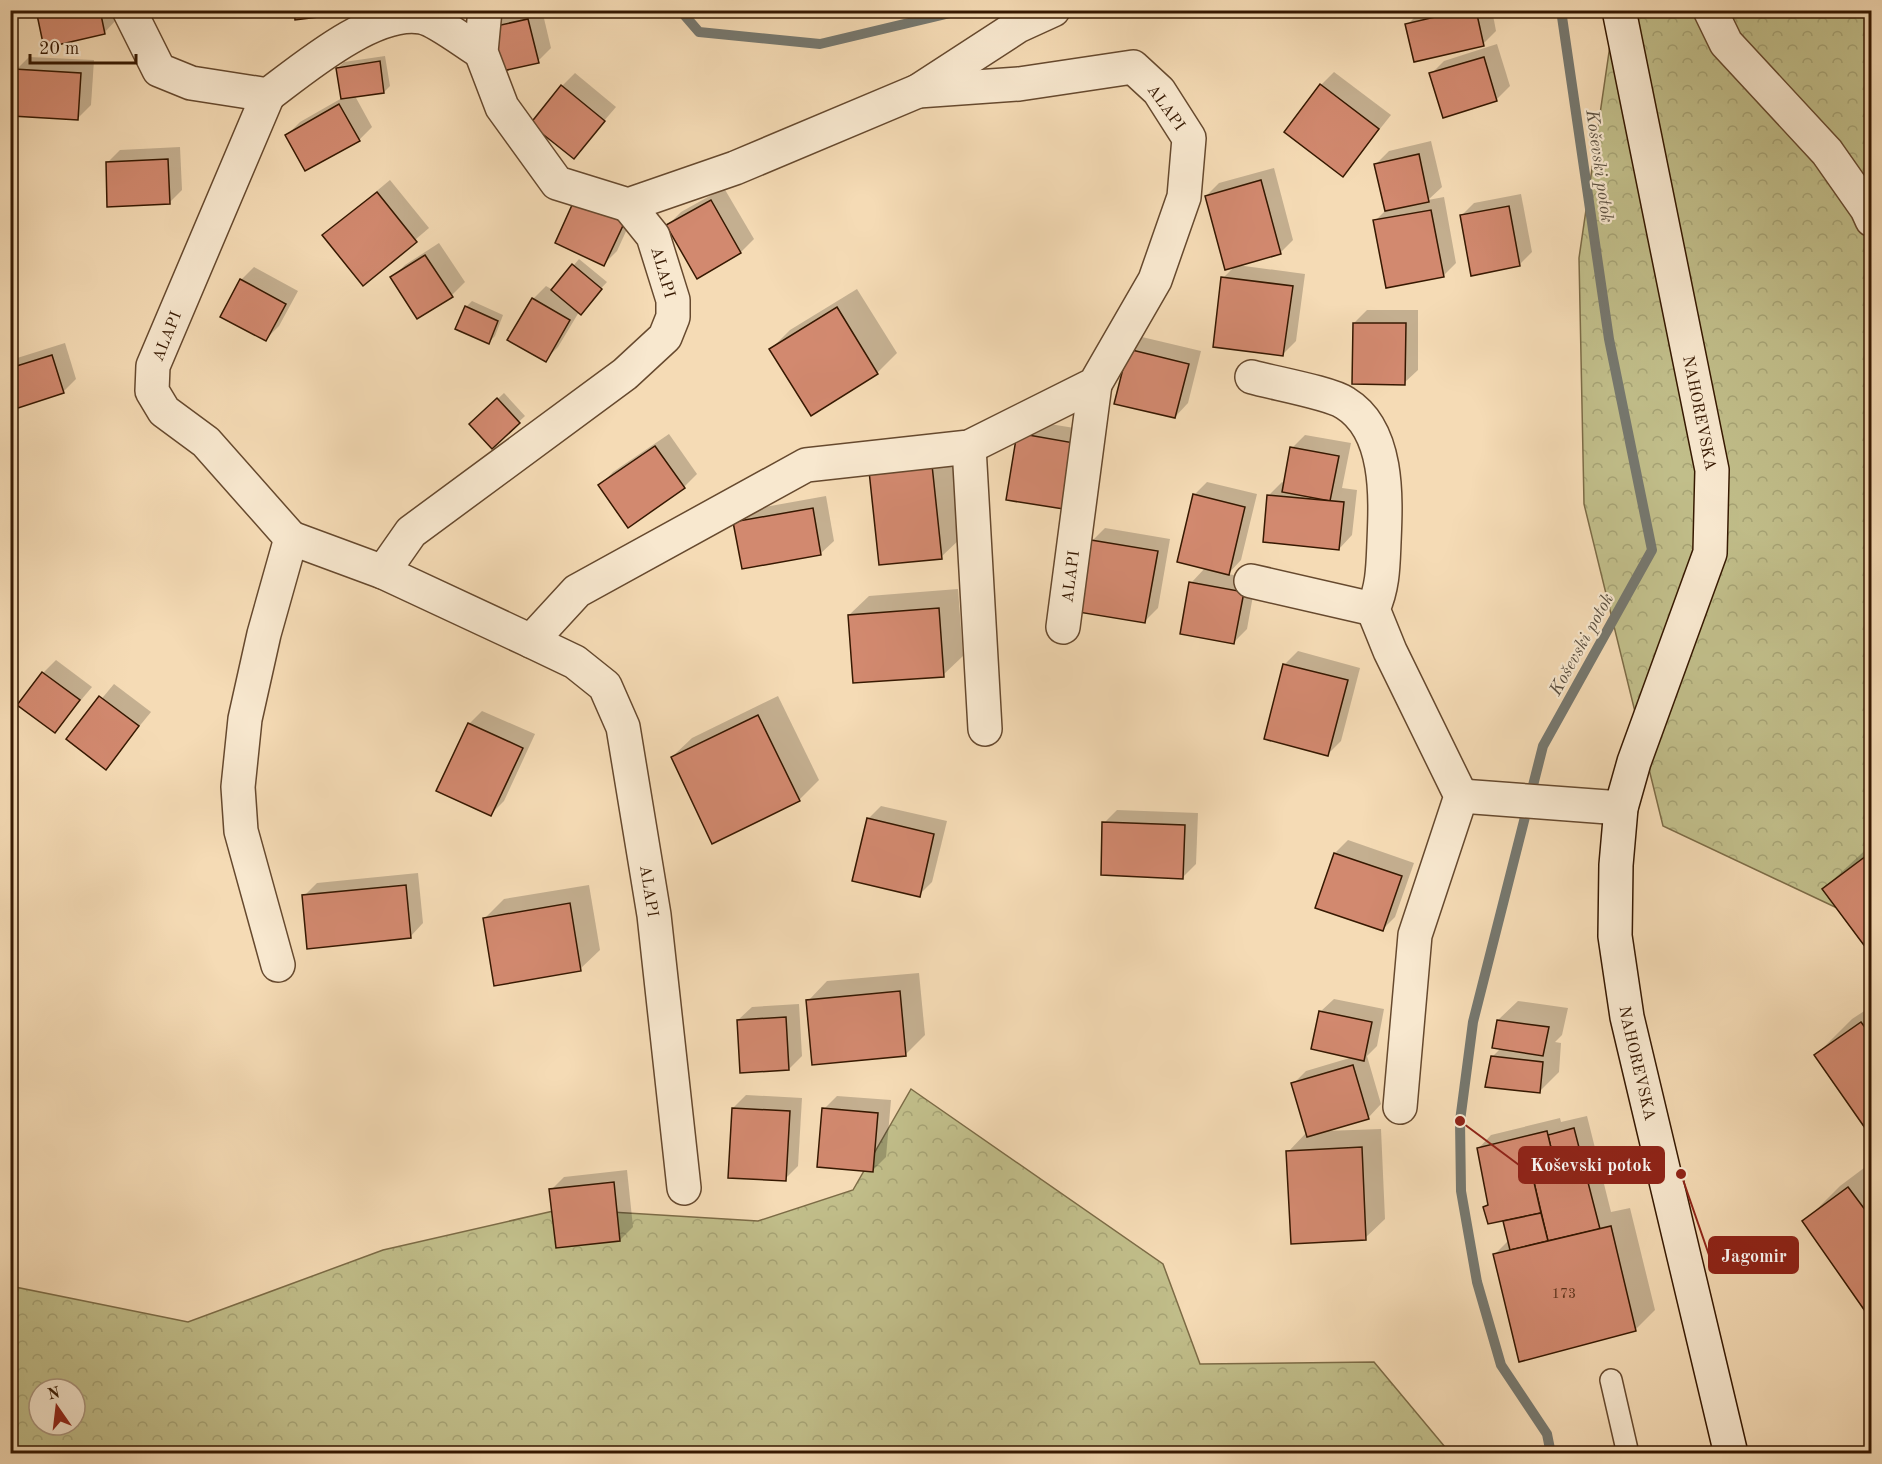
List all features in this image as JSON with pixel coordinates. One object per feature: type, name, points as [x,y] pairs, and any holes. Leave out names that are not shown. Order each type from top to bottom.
[{"type":"street","points":[[129,10],[159,70],[191,83],[268,95]]},
{"type":"street","points":[[485,10],[481,52],[502,107],[557,183],[628,205]]},
{"type":"street","name":"ALAPI","points":[[383,572],[411,532],[625,374],[665,337],[673,318],[673,300],[653,236],[628,205],[735,168],[918,91],[1018,26],[1053,10]]},
{"type":"street","points":[[1710,10],[1726,43],[1827,152],[1868,209],[1872,220]]},
{"type":"street","name":"NAHOREVSKA","points":[[1617,11],[1712,470],[1710,553],[1634,762],[1621,808],[1616,865],[1615,936],[1627,1017],[1731,1454]]},
{"type":"street","name":"ALAPI","points":[[481,52],[423,17],[398,17],[340,44],[315,59],[268,95],[153,366],[152,391],[164,411],[206,442],[291,538],[383,572],[531,641],[575,662],[604,686],[623,727],[654,915],[684,1188]]},
{"type":"street","name":"ALAPI","points":[[918,91],[1020,84],[1133,67],[1159,91],[1189,138],[1184,197],[1155,280],[1095,384],[1063,627]]},
{"type":"street","points":[[1252,377],[1344,402],[1363,417],[1375,441],[1386,494],[1382,590],[1373,609],[1390,651],[1461,796],[1415,935],[1400,1107]]},
{"type":"street","points":[[531,641],[578,591],[806,465],[969,447],[1095,384]]},
{"type":"street","points":[[969,447],[985,729]]},
{"type":"street","points":[[278,965],[241,831],[238,787],[244,719],[264,634],[291,538]]},
{"type":"street","points":[[1251,581],[1373,609]]},
{"type":"street","points":[[1461,796],[1621,808]]},
{"type":"lane","points":[[1611,1380],[1628,1454]]},
{"type":"green space","points":[[1615,11],[1871,11],[1871,924],[1663,826],[1584,504],[1579,258]]},
{"type":"green space","points":[[911,1089],[1163,1264],[1200,1364],[1374,1362],[1450,1453],[11,1453],[10,1286],[188,1322],[383,1250],[562,1209],[758,1221],[853,1190]]},
{"type":"building","points":[[36,10],[100,10],[105,34],[44,48]]},
{"type":"building","points":[[294,10],[359,10],[359,12],[295,20]]},
{"type":"building","points":[[1465,10],[1476,10],[1484,46],[1414,62],[1405,24]]},
{"type":"building","points":[[528,19],[539,63],[498,72],[487,28]]},
{"type":"building","points":[[1484,57],[1497,101],[1443,118],[1429,73]]},
{"type":"building","points":[[380,61],[384,93],[341,99],[336,68]]},
{"type":"building","points":[[14,69],[81,73],[78,120],[12,116]]},
{"type":"building","points":[[1320,84],[1379,129],[1343,177],[1284,132]]},
{"type":"building","points":[[561,85],[605,121],[574,159],[530,124]]},
{"type":"building","points":[[339,104],[360,141],[305,171],[285,135]]},
{"type":"building","points":[[1419,154],[1429,202],[1385,211],[1374,164]]},
{"type":"building","points":[[168,159],[170,204],[107,207],[106,162]]},
{"type":"building","points":[[1261,180],[1281,254],[1225,270],[1205,196]]},
{"type":"building","points":[[377,192],[417,242],[363,286],[322,235]]},
{"type":"building","points":[[577,194],[627,217],[604,266],[555,243]]},
{"type":"building","points":[[711,200],[741,253],[697,279],[666,225]]},
{"type":"building","points":[[1509,206],[1520,266],[1471,276],[1460,215]]},
{"type":"building","points":[[1431,210],[1444,277],[1386,288],[1373,220]]},
{"type":"building","points":[[425,255],[453,297],[417,319],[390,277]]},
{"type":"building","points":[[572,264],[602,289],[581,315],[551,290]]},
{"type":"building","points":[[1221,277],[1293,286],[1283,356],[1213,347]]},
{"type":"building","points":[[240,279],[286,304],[266,341],[220,317]]},
{"type":"building","points":[[532,298],[570,320],[546,362],[507,340]]},
{"type":"building","points":[[465,306],[498,321],[489,344],[455,329]]},
{"type":"building","points":[[837,307],[878,374],[811,416],[769,349]]},
{"type":"building","points":[[1353,323],[1406,323],[1405,385],[1352,384]]},
{"type":"building","points":[[1128,349],[1189,364],[1175,418],[1114,404]]},
{"type":"building","points":[[52,355],[64,393],[12,410],[10,368]]},
{"type":"building","points":[[497,398],[520,423],[492,449],[469,424]]},
{"type":"building","points":[[1017,433],[1080,444],[1070,510],[1006,500]]},
{"type":"building","points":[[655,446],[685,488],[628,528],[598,485]]},
{"type":"building","points":[[1290,447],[1339,456],[1330,501],[1282,492]]},
{"type":"building","points":[[932,465],[942,559],[879,565],[869,471]]},
{"type":"building","points":[[1193,494],[1245,507],[1229,575],[1177,562]]},
{"type":"building","points":[[1267,495],[1344,502],[1339,550],[1263,542]]},
{"type":"building","points":[[813,508],[821,555],[742,569],[733,522]]},
{"type":"building","points":[[1091,540],[1158,551],[1145,623],[1078,612]]},
{"type":"building","points":[[1189,582],[1244,592],[1234,644],[1180,634]]},
{"type":"building","points":[[939,608],[944,677],[853,683],[848,615]]},
{"type":"building","points":[[1283,664],[1348,680],[1328,756],[1264,739]]},
{"type":"building","points":[[42,672],[80,700],[55,733],[17,705]]},
{"type":"building","points":[[99,696],[139,726],[106,770],[66,739]]},
{"type":"building","points":[[758,715],[800,801],[712,844],[671,757]]},
{"type":"building","points":[[468,723],[523,748],[491,816],[436,791]]},
{"type":"building","points":[[867,818],[934,834],[920,897],[852,881]]},
{"type":"building","points":[[1102,822],[1185,825],[1183,879],[1101,875]]},
{"type":"building","points":[[1334,853],[1402,876],[1383,931],[1315,908]]},
{"type":"building","points":[[1866,856],[1872,864],[1872,956],[1822,889]]},
{"type":"building","points":[[406,885],[411,938],[307,949],[302,895]]},
{"type":"building","points":[[570,903],[581,971],[494,986],[483,918]]},
{"type":"building","points":[[900,991],[906,1056],[812,1065],[806,1000]]},
{"type":"building","points":[[1319,1011],[1372,1022],[1364,1061],[1311,1049]]},
{"type":"building","points":[[786,1017],[789,1070],[740,1073],[737,1020]]},
{"type":"building","points":[[1497,1020],[1549,1027],[1543,1056],[1492,1048]]},
{"type":"building","points":[[1861,1022],[1872,1037],[1872,1138],[1814,1055]]},
{"type":"building","points":[[1491,1056],[1543,1062],[1540,1093],[1485,1087]]},
{"type":"building","points":[[1353,1065],[1369,1119],[1307,1137],[1291,1083]]},
{"type":"building","points":[[732,1108],[790,1111],[786,1181],[728,1178]]},
{"type":"building","points":[[822,1108],[878,1113],[873,1172],[817,1167]]},
{"type":"building","points":[[1574,1128],[1600,1229],[1548,1241],[1533,1178],[1557,1173],[1548,1135]]},
{"type":"building","points":[[1547,1131],[1557,1173],[1533,1178],[1541,1213],[1488,1224],[1483,1207],[1488,1205],[1477,1148]]},
{"type":"building","points":[[1362,1147],[1366,1240],[1291,1244],[1286,1151]]},
{"type":"building","points":[[614,1182],[620,1241],[556,1248],[549,1189]]},
{"type":"building","points":[[1848,1187],[1872,1219],[1872,1321],[1802,1221]]},
{"type":"building","points":[[1541,1213],[1548,1241],[1510,1250],[1503,1221]]},
{"type":"building","points":[[1611,1226],[1636,1331],[1519,1362],[1493,1254]]},
{"type":"waterway","name":"Koševski potok","points":[[680,10],[699,32],[820,44],[963,10]]},
{"type":"waterway","name":"Koševski potok","points":[[1551,1454],[1547,1434],[1501,1365],[1477,1282],[1461,1191],[1460,1121],[1473,1022],[1543,746],[1652,550],[1609,339],[1561,10]]},
{"type":"place","name":"Koševski potok","points":[[1460,1121]]},
{"type":"place","name":"Jagomir","points":[[1681,1174]]}]
